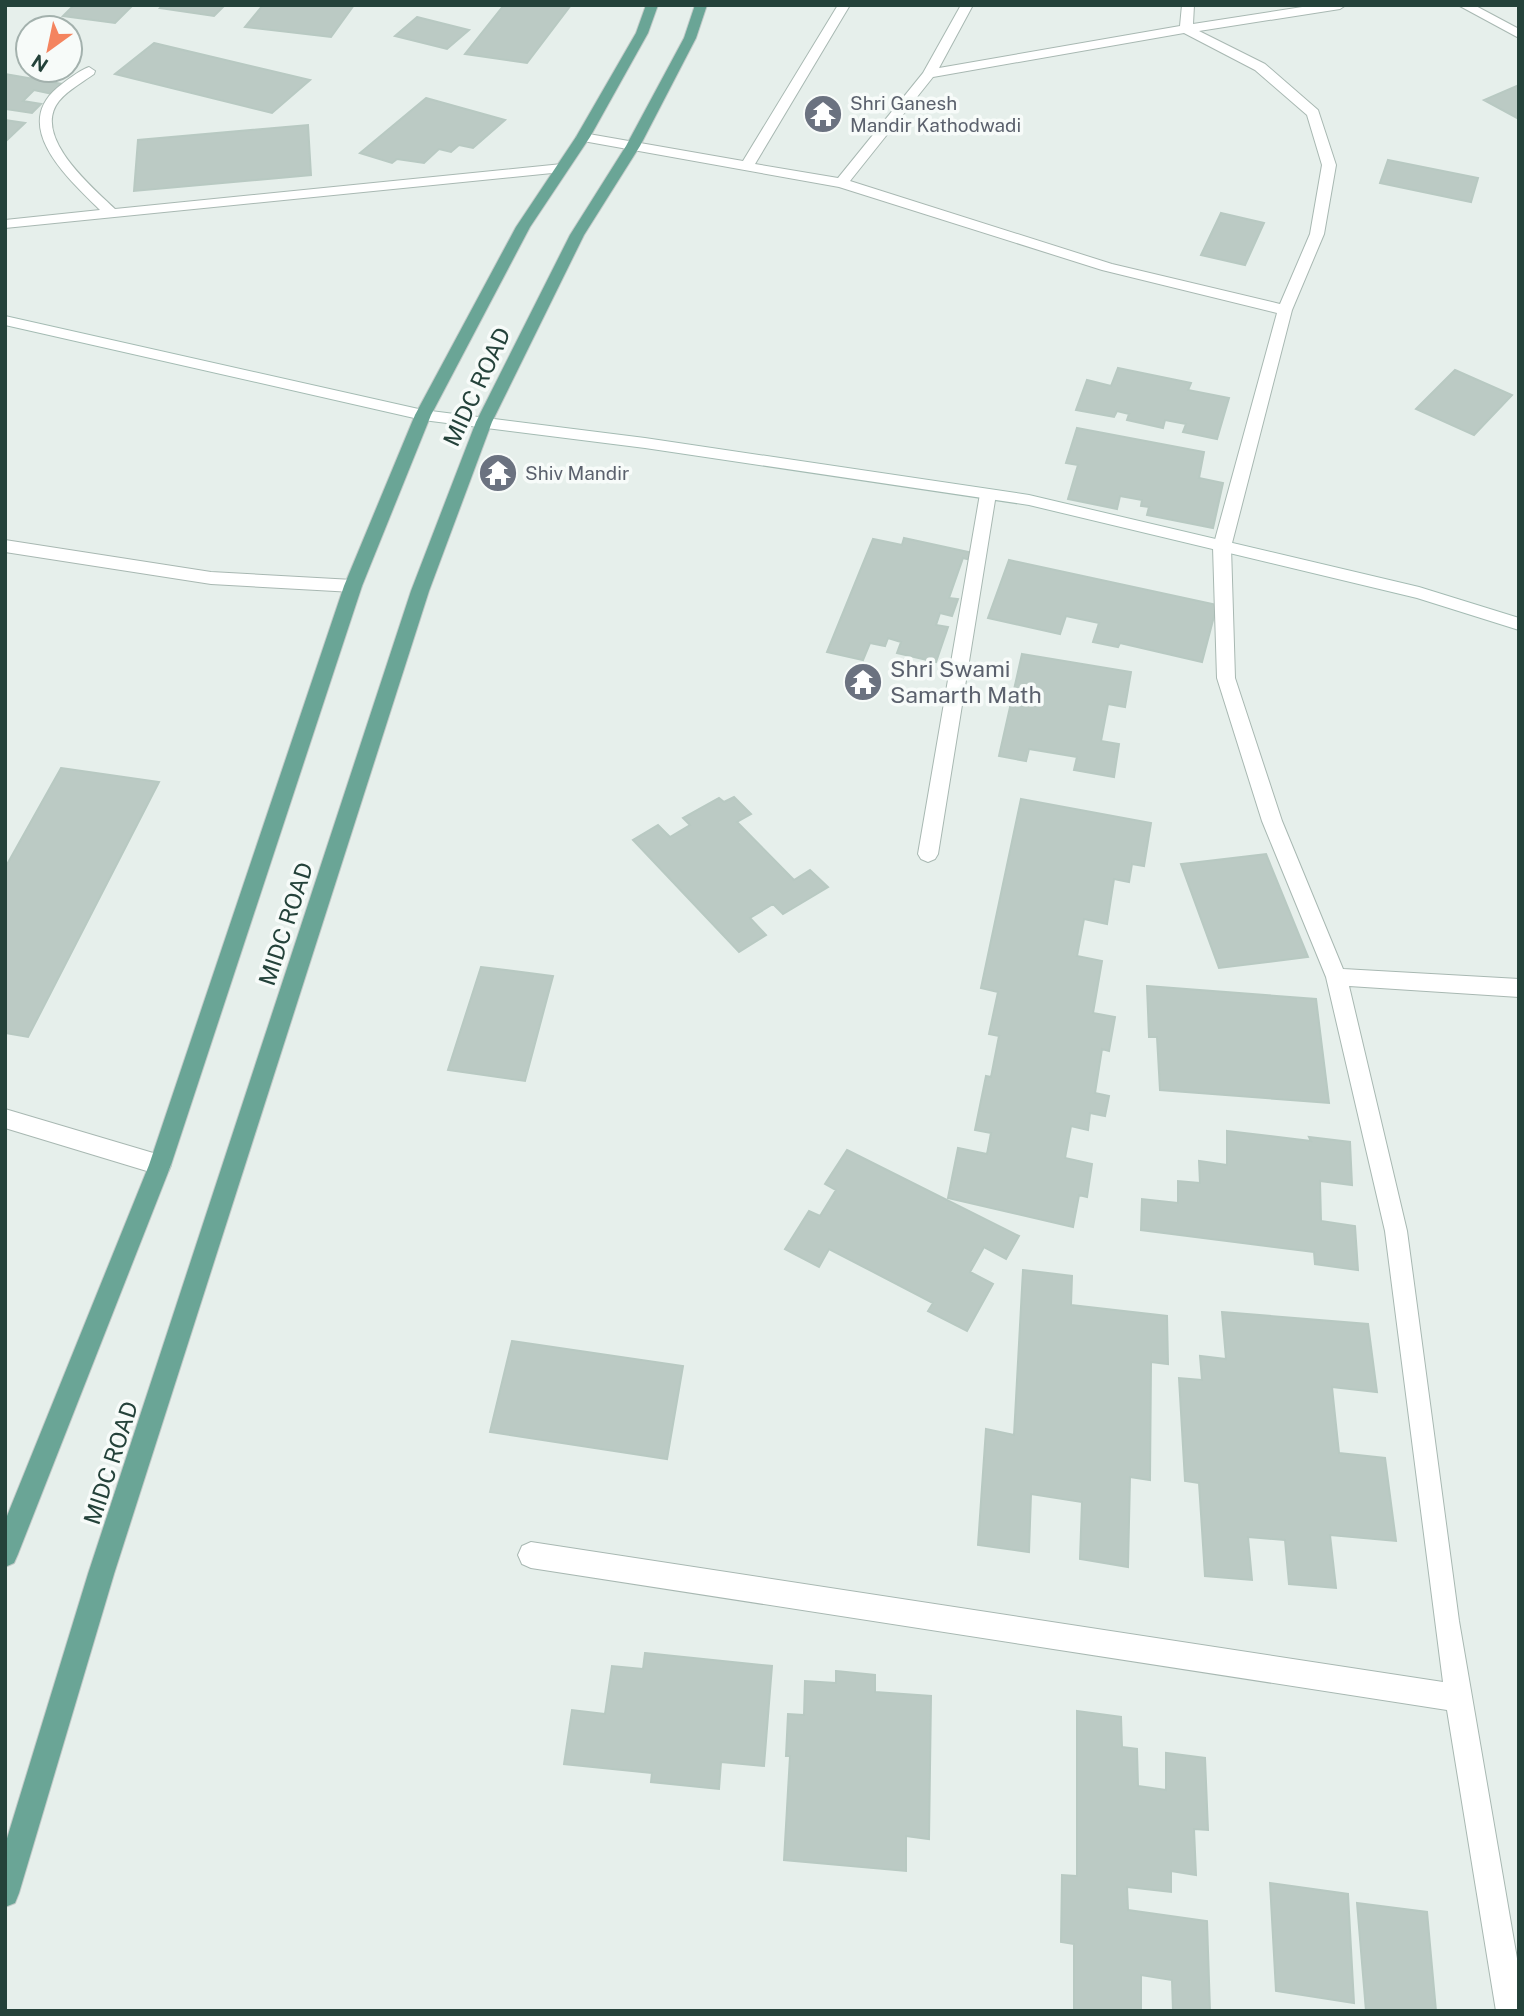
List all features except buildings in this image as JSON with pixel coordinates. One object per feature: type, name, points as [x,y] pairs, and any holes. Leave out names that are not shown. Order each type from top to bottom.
[{"type":"main road","name":"MIDC ROAD","points":[[5,1554],[160,1165],[353,586],[424,415],[523,227],[583,137],[642,33],[652,5]]},
{"type":"main road","name":"MIDC ROAD","points":[[5,1893],[101,1574],[420,591],[484,422],[577,235],[633,146],[690,38],[701,5]]},
{"type":"street","points":[[747,167],[844,5]]},
{"type":"street","points":[[841,183],[929,75],[967,5]]},
{"type":"street","points":[[1186,29],[1188,5]]},
{"type":"street","points":[[929,75],[1186,29],[1340,5]]},
{"type":"street","points":[[1464,5],[1519,34]]},
{"type":"street","points":[[1186,29],[1260,67],[1313,113],[1329,165],[1317,234],[1285,310],[1222,547],[1226,678],[1272,821],[1336,977],[1396,1231],[1446,1621],[1511,2011]]},
{"type":"street","points":[[89,71],[51,103],[46,127],[53,153],[112,214]]},
{"type":"street","points":[[583,137],[841,183],[1107,267],[1285,310]]},
{"type":"street","points":[[5,224],[562,168]]},
{"type":"street","points":[[5,320],[424,415],[645,443],[1029,500],[1419,593],[1519,624]]},
{"type":"street","points":[[928,854],[988,494]]},
{"type":"street","points":[[5,546],[211,578],[353,586]]},
{"type":"street","points":[[1336,977],[1519,988]]},
{"type":"street","points":[[5,1118],[160,1165]]},
{"type":"street","points":[[531,1555],[1459,1698]]},
{"type":"place","name":"Shri Ganesh Mandir Kathodwadi","points":[[823,114]]},
{"type":"place","name":"Shiv Mandir","points":[[498,473]]},
{"type":"place","name":"Shri Swami Samarth Math","points":[[863,682]]}]
